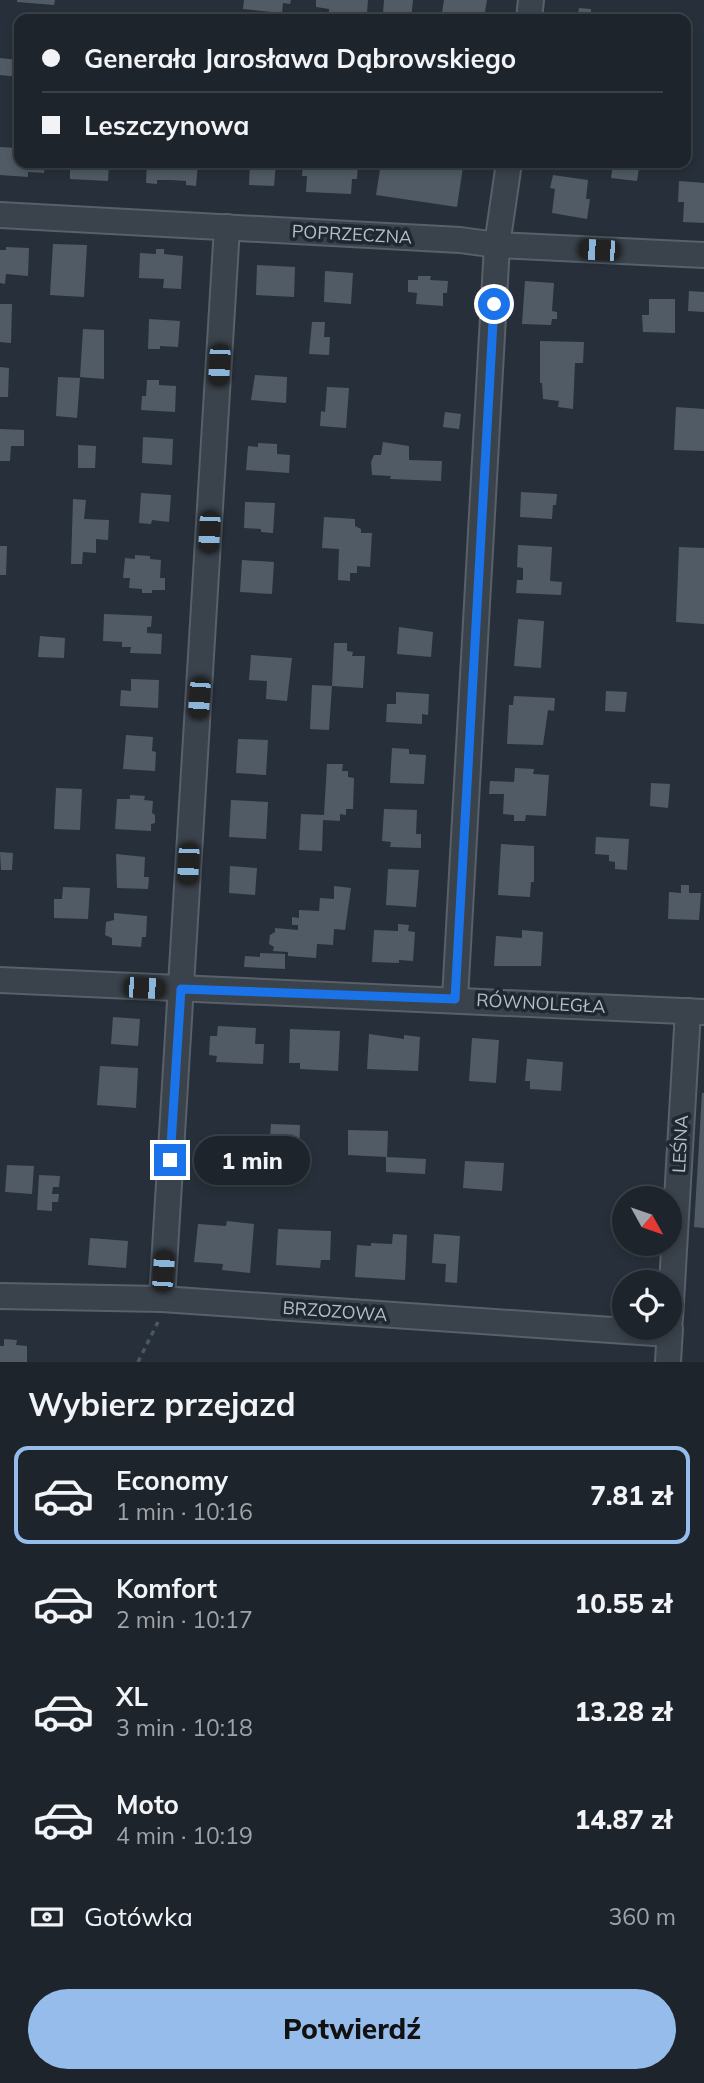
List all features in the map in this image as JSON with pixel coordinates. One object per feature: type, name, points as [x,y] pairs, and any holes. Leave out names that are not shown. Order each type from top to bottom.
[{"type":"street","points":[[455,999],[497,245],[508,168]]},
{"type":"street","name":"POPRZECZNA","points":[[0,215],[704,255]]},
{"type":"street","points":[[162,1299],[227,227]]},
{"type":"street","name":"RÓWNOLEGŁA","points":[[0,980],[696,1012]]},
{"type":"street","name":"LEŚNA","points":[[675,1270],[696,1012]]},
{"type":"street","name":"BRZOZOWA","points":[[0,1296],[162,1299],[612,1324]]},
{"type":"street","name":"LEŚNA","points":[[668,1362],[669,1340]]},
{"type":"path","points":[[138,1362],[155,1332],[162,1299]]},
{"type":"building","points":[[17,0],[55,0],[54,5]]},
{"type":"building","points":[[244,0],[291,0],[290,4],[283,3],[282,13],[243,9]]},
{"type":"building","points":[[316,0],[368,0],[367,13],[329,12],[329,9],[316,7]]},
{"type":"building","points":[[384,0],[413,0],[412,14],[383,13]]},
{"type":"building","points":[[444,0],[487,0],[485,14],[442,14]]},
{"type":"building","points":[[579,8],[604,14],[578,14]]},
{"type":"building","points":[[0,58],[14,59],[14,76],[0,75]]},
{"type":"building","points":[[0,147],[14,148],[14,168],[44,168],[44,173],[28,172],[28,177],[0,175]]},
{"type":"building","points":[[70,168],[109,168],[108,181],[70,179]]},
{"type":"building","points":[[147,168],[198,168],[196,186],[186,185],[186,181],[171,180],[157,180],[157,184],[146,183]]},
{"type":"building","points":[[250,168],[276,168],[274,186],[249,185]]},
{"type":"building","points":[[303,168],[358,168],[357,179],[352,179],[351,194],[306,192],[307,176],[302,176]]},
{"type":"building","points":[[380,168],[463,168],[457,207],[376,195]]},
{"type":"building","points":[[613,168],[639,168],[637,181],[611,178]]},
{"type":"building","points":[[553,175],[588,180],[586,199],[590,199],[587,219],[552,213],[555,189],[550,188]]},
{"type":"building","points":[[679,181],[704,183],[704,223],[683,222],[684,202],[678,202]]},
{"type":"building","points":[[53,244],[87,245],[84,297],[50,295]]},
{"type":"building","points":[[6,247],[29,248],[28,276],[6,274],[5,284],[0,283],[0,250],[6,250]]},
{"type":"building","points":[[156,249],[164,249],[164,254],[183,256],[181,289],[163,288],[164,279],[139,278],[140,253],[156,254]]},
{"type":"building","points":[[257,265],[295,267],[294,297],[256,295]]},
{"type":"building","points":[[325,271],[353,273],[351,304],[324,302]]},
{"type":"building","points":[[418,276],[431,276],[430,280],[448,281],[447,293],[443,293],[443,306],[416,304],[417,293],[408,292],[408,280],[418,280]]},
{"type":"building","points":[[525,281],[554,283],[552,311],[557,312],[557,319],[552,319],[551,325],[522,324]]},
{"type":"building","points":[[689,291],[704,292],[704,312],[688,311]]},
{"type":"building","points":[[649,299],[675,299],[675,333],[643,332],[642,315],[649,315]]},
{"type":"building","points":[[0,304],[12,304],[11,343],[0,342]]},
{"type":"building","points":[[149,319],[180,321],[178,347],[160,346],[160,349],[148,349]]},
{"type":"building","points":[[312,322],[325,322],[324,337],[330,337],[329,355],[309,354]]},
{"type":"building","points":[[83,329],[104,330],[104,379],[80,377]]},
{"type":"building","points":[[540,341],[584,342],[583,363],[575,363],[573,409],[558,407],[559,401],[543,399],[540,383]]},
{"type":"building","points":[[0,367],[9,368],[8,397],[0,397]]},
{"type":"building","points":[[255,375],[287,377],[286,403],[251,400]]},
{"type":"building","points":[[58,377],[80,378],[77,418],[56,416]]},
{"type":"building","points":[[147,380],[159,380],[159,385],[176,386],[175,412],[141,410],[142,396],[146,396]]},
{"type":"building","points":[[327,387],[349,388],[346,428],[320,426],[321,411],[325,412]]},
{"type":"building","points":[[676,407],[704,409],[704,451],[674,450]]},
{"type":"building","points":[[445,412],[461,414],[459,429],[443,427]]},
{"type":"building","points":[[0,429],[24,430],[24,446],[11,446],[10,461],[0,461]]},
{"type":"building","points":[[143,437],[173,439],[172,465],[142,463]]},
{"type":"building","points":[[383,442],[409,446],[409,460],[442,461],[441,481],[390,479],[391,476],[372,475],[371,462],[374,455],[381,455]]},
{"type":"building","points":[[258,443],[277,444],[277,454],[290,455],[289,473],[246,470],[248,446],[258,447]]},
{"type":"building","points":[[78,445],[96,446],[95,468],[78,468]]},
{"type":"building","points":[[521,492],[557,494],[552,519],[520,517]]},
{"type":"building","points":[[141,493],[171,495],[169,522],[152,520],[151,524],[139,523]]},
{"type":"building","points":[[73,499],[86,500],[84,519],[109,520],[108,540],[96,539],[96,553],[83,552],[82,564],[71,564]]},
{"type":"building","points":[[245,502],[275,503],[273,533],[244,528]]},
{"type":"building","points":[[324,517],[355,519],[355,526],[361,529],[361,533],[372,533],[370,567],[357,566],[357,573],[350,573],[350,581],[338,580],[339,549],[322,548]]},
{"type":"building","points":[[518,545],[552,547],[550,581],[562,582],[561,595],[516,593],[517,580],[523,580],[523,568],[517,567]]},
{"type":"building","points":[[0,546],[7,546],[6,575],[0,575]]},
{"type":"building","points":[[679,547],[704,548],[704,624],[676,622]]},
{"type":"building","points":[[135,555],[161,560],[160,578],[165,578],[165,590],[142,593],[142,589],[129,588],[130,578],[123,578],[125,558],[135,559]]},
{"type":"building","points":[[242,560],[274,562],[272,594],[240,592]]},
{"type":"building","points":[[104,614],[152,616],[151,627],[147,627],[147,633],[162,634],[161,654],[130,653],[131,647],[122,647],[122,642],[103,641]]},
{"type":"building","points":[[518,619],[544,621],[541,668],[514,666]]},
{"type":"building","points":[[399,627],[433,632],[431,657],[397,654]]},
{"type":"building","points":[[40,636],[65,638],[64,658],[38,657]]},
{"type":"building","points":[[334,643],[347,643],[347,651],[353,652],[352,656],[365,656],[363,688],[332,686]]},
{"type":"building","points":[[251,655],[292,658],[287,701],[266,699],[267,681],[249,680]]},
{"type":"building","points":[[131,679],[159,680],[158,708],[120,706],[121,690],[131,691]]},
{"type":"building","points":[[312,685],[332,686],[329,730],[310,729]]},
{"type":"building","points":[[606,691],[627,692],[625,712],[605,711]]},
{"type":"building","points":[[396,692],[429,694],[428,715],[422,714],[422,724],[386,722],[387,704],[396,704]]},
{"type":"building","points":[[514,696],[555,698],[554,711],[548,710],[543,745],[507,744],[509,705],[513,705]]},
{"type":"building","points":[[126,735],[153,737],[152,751],[156,752],[155,771],[123,769]]},
{"type":"building","points":[[238,739],[268,740],[266,775],[236,773]]},
{"type":"building","points":[[392,748],[409,749],[409,754],[426,755],[424,784],[390,783]]},
{"type":"building","points":[[327,764],[343,764],[342,771],[348,771],[348,777],[354,778],[353,809],[346,809],[346,815],[340,814],[340,821],[323,820],[322,851],[299,850],[301,814],[324,815]]},
{"type":"building","points":[[515,768],[534,769],[533,774],[549,775],[546,816],[526,815],[525,821],[514,821],[514,815],[503,814],[504,794],[489,794],[490,781],[514,782]]},
{"type":"building","points":[[651,783],[670,784],[668,808],[650,806]]},
{"type":"building","points":[[56,788],[82,789],[80,830],[54,829]]},
{"type":"building","points":[[130,795],[145,796],[144,800],[153,801],[155,823],[151,824],[151,831],[115,829],[117,799],[130,799]]},
{"type":"building","points":[[231,800],[268,802],[266,839],[229,837]]},
{"type":"building","points":[[384,809],[417,810],[416,834],[421,834],[421,848],[390,847],[391,842],[382,841]]},
{"type":"building","points":[[596,837],[629,839],[627,870],[615,869],[615,862],[609,861],[609,855],[595,854]]},
{"type":"building","points":[[501,844],[534,846],[534,882],[531,882],[530,897],[498,895]]},
{"type":"building","points":[[0,852],[13,853],[12,870],[1,870]]},
{"type":"building","points":[[116,854],[145,857],[144,877],[149,877],[148,889],[117,888]]},
{"type":"building","points":[[230,866],[257,868],[255,895],[229,893]]},
{"type":"building","points":[[388,869],[419,870],[416,907],[386,905]]},
{"type":"building","points":[[681,885],[689,885],[689,893],[701,893],[699,920],[668,919],[669,892],[681,893]]},
{"type":"building","points":[[334,886],[351,888],[345,930],[334,929],[333,945],[317,944],[316,958],[288,956],[288,952],[273,951],[274,947],[269,944],[270,935],[275,932],[275,928],[298,930],[298,925],[292,925],[292,917],[299,918],[299,910],[319,911],[320,898],[334,899]]},
{"type":"building","points":[[63,887],[90,888],[88,919],[54,918],[54,899],[62,899]]},
{"type":"building","points":[[114,913],[147,916],[146,937],[142,937],[141,947],[112,945],[112,938],[105,935],[106,922],[114,920]]},
{"type":"building","points":[[398,924],[409,925],[408,931],[415,932],[413,961],[372,962],[374,930],[398,931]]},
{"type":"building","points":[[522,930],[543,932],[541,966],[494,966],[496,936],[522,938]]},
{"type":"building","points":[[260,953],[285,954],[285,969],[244,967],[245,956],[260,957]]},
{"type":"building","points":[[113,1017],[140,1019],[138,1046],[111,1044]]},
{"type":"building","points":[[218,1026],[256,1028],[255,1044],[264,1044],[263,1064],[216,1062],[217,1056],[209,1055],[210,1036],[217,1036]]},
{"type":"building","points":[[290,1029],[340,1031],[338,1071],[300,1069],[300,1063],[289,1063]]},
{"type":"building","points":[[369,1034],[404,1039],[404,1035],[420,1037],[418,1071],[367,1069]]},
{"type":"building","points":[[472,1038],[499,1040],[496,1083],[469,1081]]},
{"type":"building","points":[[527,1059],[563,1062],[561,1091],[530,1089],[530,1081],[525,1081]]},
{"type":"building","points":[[100,1066],[138,1068],[136,1108],[97,1105]]},
{"type":"building","points":[[704,1093],[704,1228],[694,1227]]},
{"type":"building","points":[[271,1124],[300,1125],[299,1152],[269,1150]]},
{"type":"building","points":[[348,1130],[388,1131],[387,1157],[426,1159],[425,1174],[386,1172],[386,1157],[348,1155]]},
{"type":"building","points":[[206,1147],[230,1148],[229,1170],[205,1169]]},
{"type":"building","points":[[465,1161],[504,1163],[502,1191],[463,1188]]},
{"type":"building","points":[[7,1165],[34,1166],[32,1194],[5,1192]]},
{"type":"building","points":[[39,1175],[60,1176],[59,1187],[53,1187],[52,1194],[59,1194],[58,1202],[52,1202],[52,1211],[37,1210]]},
{"type":"building","points":[[227,1221],[254,1224],[250,1273],[222,1270],[223,1264],[194,1262],[198,1224],[226,1226]]},
{"type":"building","points":[[278,1229],[331,1231],[330,1260],[321,1260],[320,1268],[276,1265]]},
{"type":"building","points":[[393,1234],[407,1235],[405,1280],[355,1277],[357,1245],[392,1244]]},
{"type":"building","points":[[434,1234],[460,1236],[457,1283],[445,1282],[446,1264],[432,1263]]},
{"type":"building","points":[[90,1238],[128,1241],[126,1268],[88,1265]]},
{"type":"building","points":[[4,1339],[17,1340],[16,1345],[27,1346],[27,1362],[0,1362],[0,1346],[4,1346]]},
{"type":"route","points":[[170,1160],[181,989],[455,999],[494,304]]}]
